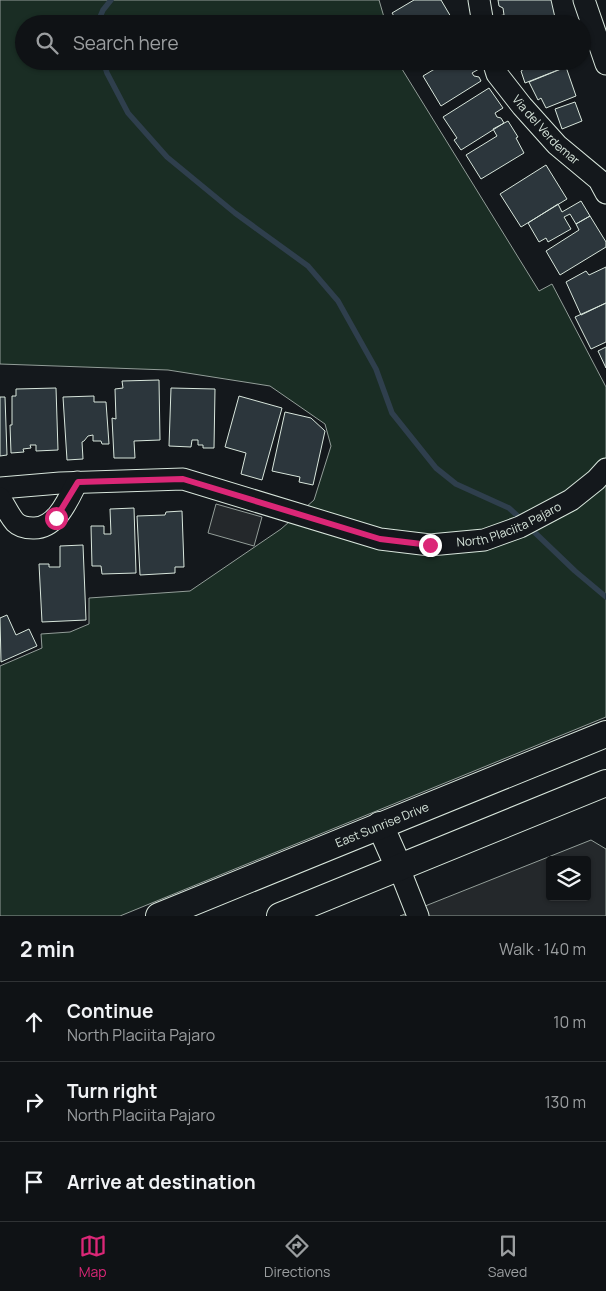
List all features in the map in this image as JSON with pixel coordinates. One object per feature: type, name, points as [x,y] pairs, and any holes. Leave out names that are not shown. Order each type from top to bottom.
[{"type":"main road","name":"East Sunrise Drive","points":[[159,916],[606,734]]},
{"type":"main road","points":[[280,916],[606,783]]},
{"type":"main road","points":[[380,825],[399,868]]},
{"type":"street","points":[[479,0],[482,15]]},
{"type":"street","points":[[584,0],[589,15]]},
{"type":"street","points":[[591,20],[606,64]]},
{"type":"street","name":"Via del Verdemar","points":[[496,70],[522,106],[557,145],[599,180],[606,193]]},
{"type":"street","name":"North Placiita Pajaro","points":[[0,488],[78,482],[183,479],[380,539],[430,545],[484,540],[520,527],[571,500],[596,480],[606,469]]},
{"type":"street","points":[[0,498],[16,522],[24,528],[38,528],[49,524],[56,518],[78,482]]},
{"type":"street","points":[[399,868],[418,916]]},
{"type":"green space","points":[[0,0],[379,0],[383,15],[15,15],[15,70],[403,70],[539,291],[552,284],[606,387],[606,717],[120,916],[0,916],[0,666],[42,648],[41,634],[70,632],[89,624],[89,598],[190,591],[281,529],[314,500],[331,446],[325,424],[270,386],[168,370],[0,364]]},
{"type":"shaded area","points":[[216,504],[262,517],[254,546],[208,533]]},
{"type":"shaded area","points":[[591,840],[606,849],[606,916],[400,916],[546,858],[546,901],[591,901],[591,856],[551,856]]},
{"type":"building","points":[[414,0],[441,0],[450,15],[393,15],[392,13]]},
{"type":"building","points":[[498,0],[551,0],[554,15],[504,15],[503,8],[499,6]]},
{"type":"building","points":[[433,70],[477,70],[472,73],[474,76],[479,77],[481,81],[441,106],[423,76]]},
{"type":"building","points":[[522,70],[558,70],[525,83],[521,71]]},
{"type":"building","points":[[559,70],[567,70],[576,96],[546,108],[541,98],[538,100],[529,82]]},
{"type":"building","points":[[489,88],[503,108],[495,113],[504,123],[461,150],[454,140],[457,138],[443,117]]},
{"type":"building","points":[[575,102],[582,121],[562,129],[555,109]]},
{"type":"building","points":[[508,121],[518,137],[516,138],[524,153],[481,179],[466,155],[497,136],[493,129]]},
{"type":"building","points":[[546,165],[567,199],[521,227],[500,194]]},
{"type":"building","points":[[581,201],[590,216],[576,224],[570,214],[564,217],[571,229],[548,242],[546,238],[539,242],[528,223],[558,204],[562,212]]},
{"type":"building","points":[[590,216],[606,242],[606,247],[560,275],[546,251],[579,230],[576,224]]},
{"type":"building","points":[[606,267],[606,303],[581,315],[566,282],[586,271],[589,275]]},
{"type":"building","points":[[606,303],[606,342],[591,349],[575,317]]},
{"type":"building","points":[[606,347],[606,368],[598,351]]},
{"type":"building","points":[[159,380],[160,440],[134,441],[135,458],[114,458],[112,418],[116,419],[115,389],[123,388],[122,381]]},
{"type":"building","points":[[56,388],[58,450],[36,451],[36,445],[30,445],[31,448],[23,449],[24,452],[11,453],[12,396],[16,396],[16,389]]},
{"type":"building","points":[[171,388],[215,389],[214,448],[203,448],[203,445],[198,445],[198,440],[192,440],[191,447],[169,446]]},
{"type":"building","points":[[94,396],[94,402],[106,402],[109,444],[93,441],[93,435],[88,436],[82,442],[83,459],[67,460],[63,397]]},
{"type":"building","points":[[239,396],[282,408],[262,480],[241,474],[246,453],[225,447]]},
{"type":"building","points":[[0,397],[5,397],[7,455],[0,456]]},
{"type":"building","points":[[285,412],[311,418],[325,431],[313,485],[299,482],[300,477],[272,471]]},
{"type":"building","points":[[134,508],[136,573],[102,574],[101,566],[92,566],[91,526],[104,526],[104,534],[111,534],[110,509]]},
{"type":"building","points":[[182,511],[184,567],[175,567],[175,573],[140,575],[137,516],[165,515],[166,512]]},
{"type":"building","points":[[83,545],[86,620],[42,622],[39,564],[49,564],[49,567],[60,567],[60,546]]},
{"type":"building","points":[[7,615],[16,635],[29,629],[37,646],[1,662],[0,618]]},
{"type":"waterway","points":[[101,15],[111,0]]},
{"type":"waterway","points":[[106,70],[128,113],[167,157],[235,213],[308,266],[338,301],[376,369],[392,413],[436,468],[456,484],[509,508],[522,520]]},
{"type":"waterway","points":[[529,527],[575,571],[606,597]]},
{"type":"route","points":[[56,518],[78,482],[183,479],[380,539],[430,545]]}]
